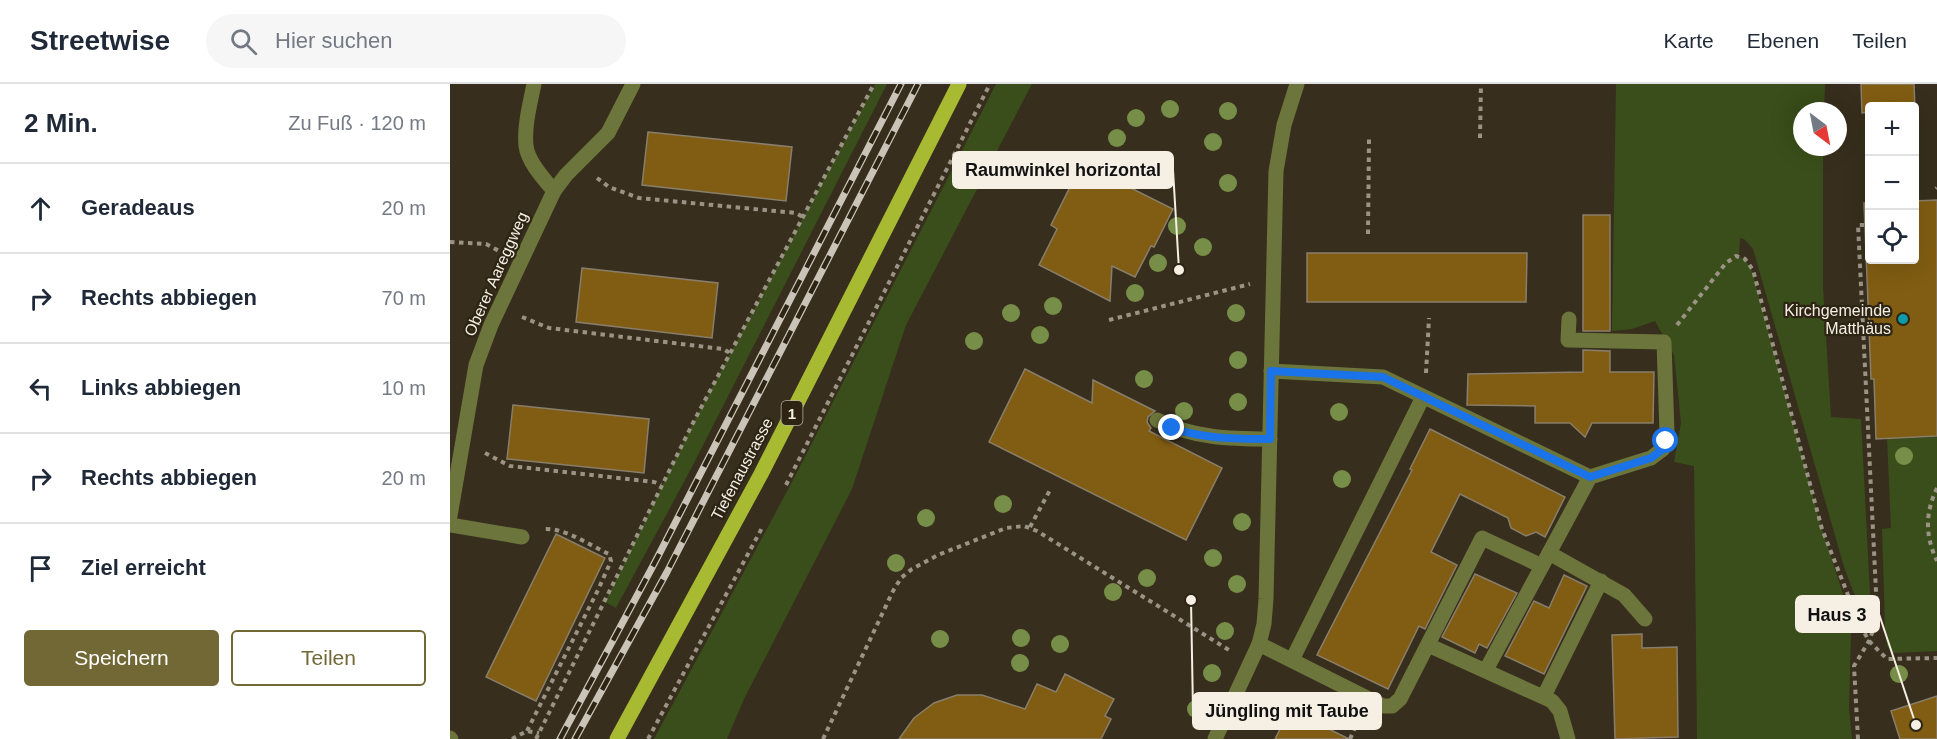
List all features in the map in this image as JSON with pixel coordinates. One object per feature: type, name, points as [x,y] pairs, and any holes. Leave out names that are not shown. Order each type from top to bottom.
[{"type":"main road","name":"Tiefenaustrasse","points":[[617,739],[760,474],[960,84]]},
{"type":"street","points":[[534,84],[526,148],[537,170],[554,191]]},
{"type":"street","name":"Oberer Aareggweg","points":[[450,516],[476,365],[500,306],[554,191],[576,164],[608,134],[633,84]]},
{"type":"street","points":[[1215,739],[1259,644],[1264,624],[1276,171],[1284,125],[1297,84]]},
{"type":"street","points":[[1271,371],[1383,377],[1590,477],[1651,458],[1663,449],[1667,433],[1664,342],[1568,340],[1569,319]]},
{"type":"street","points":[[1292,660],[1423,397]]},
{"type":"street","points":[[1157,420],[1186,432],[1201,435],[1228,439],[1270,439]]},
{"type":"street","points":[[1486,670],[1590,477]]},
{"type":"street","points":[[450,525],[522,537]]},
{"type":"street","points":[[1259,644],[1383,706],[1392,706],[1400,699],[1482,538],[1601,581],[1624,595],[1645,619]]},
{"type":"street","points":[[1544,696],[1601,581]]},
{"type":"street","points":[[1428,645],[1552,701],[1560,711],[1568,739]]},
{"type":"path","points":[[536,739],[661,486],[874,84]]},
{"type":"path","points":[[1480,138],[1481,84]]},
{"type":"path","points":[[1368,234],[1370,139]]},
{"type":"path","points":[[576,164],[609,187],[639,198],[796,213],[803,217]]},
{"type":"path","points":[[1858,739],[1854,666],[1869,641],[1877,612],[1858,225],[1864,225]]},
{"type":"path","points":[[450,242],[486,244],[521,261]]},
{"type":"path","points":[[1664,342],[1726,263],[1736,256],[1745,259],[1753,270],[1822,529],[1859,623],[1869,641],[1882,656],[1892,660],[1937,658]]},
{"type":"path","points":[[1109,320],[1254,283]]},
{"type":"path","points":[[500,306],[537,325],[549,328],[723,349],[730,353]]},
{"type":"path","points":[[1423,397],[1428,358],[1429,318]]},
{"type":"path","points":[[462,445],[484,452],[510,466],[654,482],[661,486]]},
{"type":"path","points":[[1937,488],[1931,502],[1927,529],[1930,545],[1937,561]]},
{"type":"path","points":[[1030,527],[1050,490]]},
{"type":"path","points":[[823,739],[901,578],[922,562],[1006,528],[1030,527],[1235,654]]},
{"type":"path","points":[[512,739],[527,731],[611,561],[609,554],[553,529],[528,530],[522,537]]},
{"type":"path","points":[[596,594],[606,598]]},
{"type":"path","points":[[527,731],[539,733]]},
{"type":"green space","points":[[875,84],[887,84],[692,467],[616,608],[605,602],[695,419]]},
{"type":"green space","points":[[996,84],[1032,84],[906,325],[852,489],[744,699],[727,739],[654,739],[792,482]]},
{"type":"green space","points":[[1616,84],[1825,84],[1824,102],[1793,102],[1793,156],[1823,156],[1823,287],[1831,417],[1861,419],[1871,613],[1867,619],[1863,617],[1844,567],[1753,249],[1744,239],[1740,238],[1739,257],[1745,259],[1752,271],[1822,529],[1850,616],[1849,709],[1852,739],[1697,739],[1694,466],[1674,462],[1681,423],[1674,355],[1655,321],[1632,329],[1612,331]]},
{"type":"green space","points":[[1937,437],[1937,651],[1893,653],[1887,646],[1885,628],[1882,529],[1891,528],[1887,439]]},
{"type":"building","points":[[1861,84],[1914,84],[1915,102],[1865,102],[1865,113],[1862,113]]},
{"type":"building","points":[[648,132],[792,147],[786,201],[642,185]]},
{"type":"building","points":[[1078,171],[1114,188],[1117,181],[1173,209],[1154,247],[1151,246],[1135,277],[1112,266],[1110,301],[1039,265],[1057,229],[1051,225]]},
{"type":"building","name":"Kirchgemeinde Matthäus","points":[[1937,200],[1937,436],[1876,439],[1866,264],[1919,264],[1919,201]]},
{"type":"building","points":[[1583,215],[1610,215],[1610,331],[1583,331]]},
{"type":"building","points":[[1307,253],[1527,253],[1526,302],[1307,302]]},
{"type":"building","points":[[582,268],[718,283],[712,338],[576,322]]},
{"type":"building","points":[[1583,350],[1610,351],[1610,372],[1654,372],[1653,423],[1592,423],[1585,437],[1570,423],[1535,423],[1535,406],[1467,405],[1468,374],[1583,372]]},
{"type":"building","points":[[1025,369],[1092,403],[1093,380],[1155,411],[1148,417],[1147,422],[1151,428],[1149,431],[1222,468],[1186,540],[989,442]]},
{"type":"building","points":[[513,405],[649,419],[644,473],[507,459]]},
{"type":"building","points":[[1430,429],[1565,497],[1545,537],[1536,532],[1526,536],[1511,528],[1508,518],[1460,494],[1431,552],[1457,565],[1425,629],[1419,626],[1388,689],[1317,655],[1412,470],[1410,469]]},
{"type":"building","points":[[556,534],[605,558],[536,701],[486,677]]},
{"type":"building","points":[[1475,574],[1517,593],[1487,648],[1479,644],[1475,653],[1442,637]]},
{"type":"building","points":[[1564,575],[1587,586],[1544,674],[1505,656],[1534,601],[1549,608]]},
{"type":"building","points":[[1642,634],[1642,648],[1677,647],[1678,737],[1615,739],[1612,635]]},
{"type":"building","points":[[1065,674],[1114,699],[1105,716],[1111,719],[1101,739],[899,739],[914,718],[934,703],[957,695],[982,695],[1025,709],[1037,684],[1056,692]]},
{"type":"building","points":[[1937,696],[1937,739],[1900,739],[1891,711]]},
{"type":"building","points":[[1290,710],[1349,739],[1275,739]]},
{"type":"railway","points":[[560,739],[654,564],[901,84]]},
{"type":"railway","points":[[575,739],[667,572],[918,84]]},
{"type":"place","name":"Raumwinkel horizontal","points":[[1179,270]]},
{"type":"place","name":"Kirchgemeinde Matthäus","points":[[1903,319]]},
{"type":"place","name":"Jüngling mit Taube","points":[[1191,600]]},
{"type":"place","name":"Haus 3","points":[[1916,725]]},
{"type":"route","points":[[1172,428],[1209,437],[1270,439],[1271,371],[1383,377],[1590,477],[1651,458],[1663,449],[1666,441]]}]
